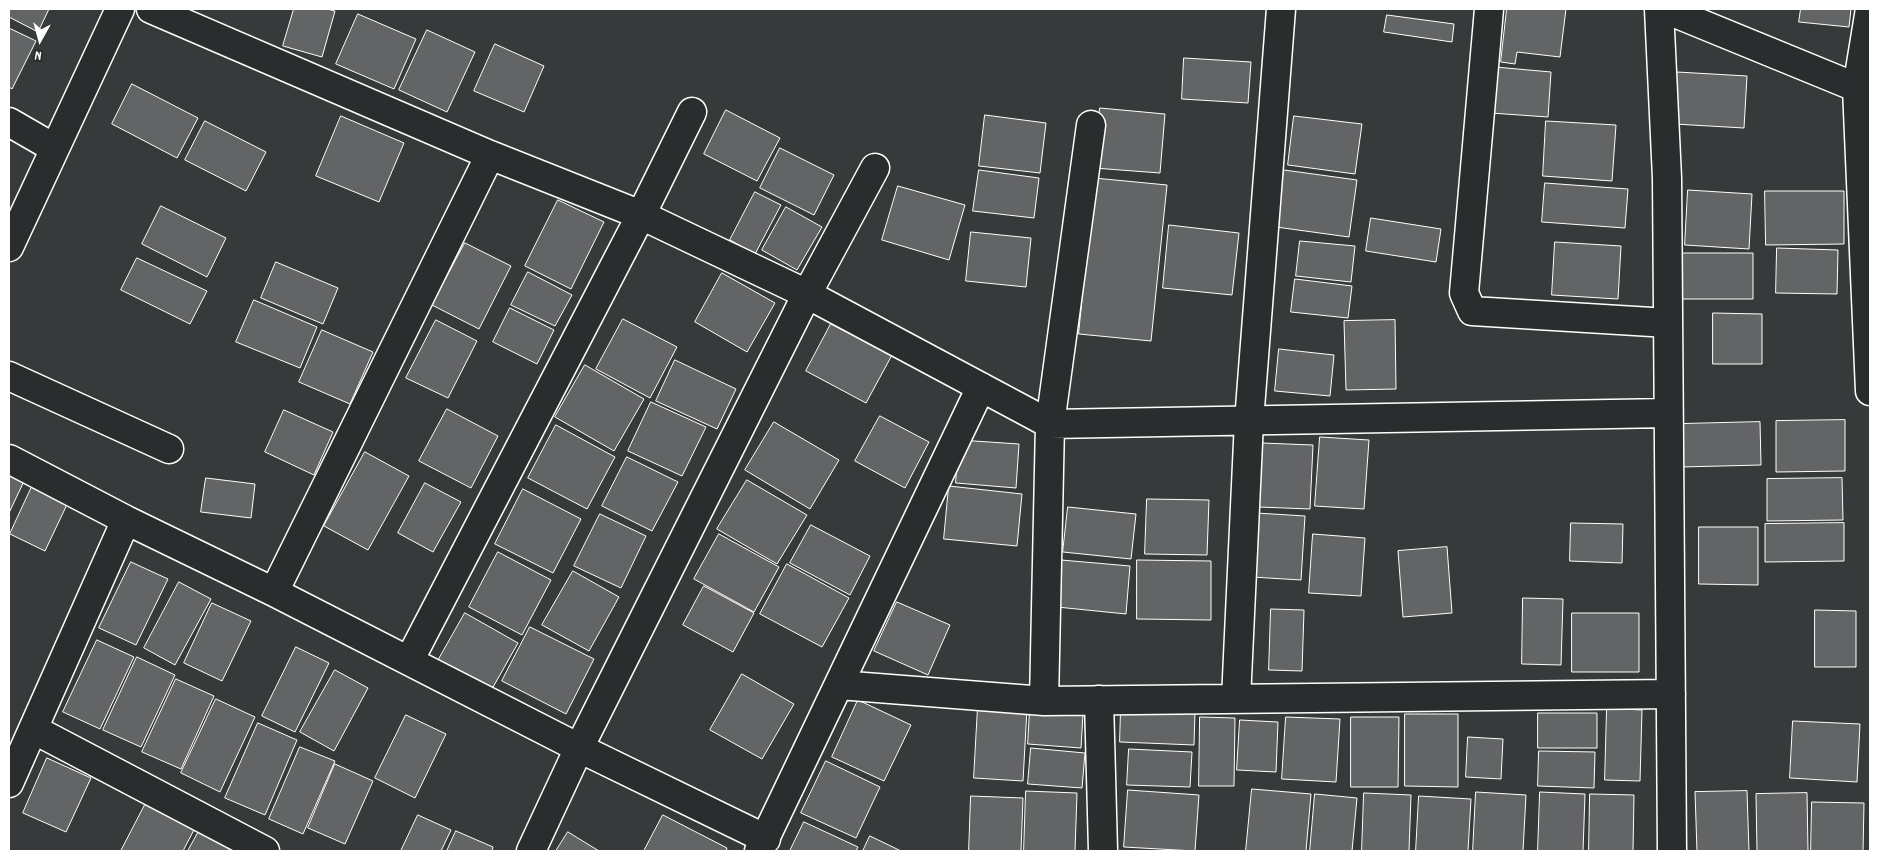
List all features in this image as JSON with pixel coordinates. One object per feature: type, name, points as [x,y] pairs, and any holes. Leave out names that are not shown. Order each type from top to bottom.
[{"type":"street","points":[[9,247],[120,9]]},
{"type":"street","points":[[151,9],[490,155],[641,215],[807,294],[1050,424],[1668,413]]},
{"type":"street","points":[[1236,699],[1249,421],[1281,9]]},
{"type":"street","points":[[1489,9],[1464,293],[1472,312],[1668,323]]},
{"type":"street","points":[[1659,9],[1667,178],[1672,851]]},
{"type":"street","points":[[1665,9],[1864,91]]},
{"type":"street","points":[[1870,9],[1864,91],[1870,391]]},
{"type":"street","points":[[409,661],[641,215],[692,112]]},
{"type":"street","points":[[9,122],[54,148]]},
{"type":"street","points":[[1044,701],[1050,424],[1091,125]]},
{"type":"street","points":[[274,592],[490,155]]},
{"type":"street","points":[[531,851],[579,748],[807,294],[875,168]]},
{"type":"street","points":[[9,376],[169,449]]},
{"type":"street","points":[[9,459],[579,748],[762,845],[981,387]]},
{"type":"street","points":[[9,782],[126,520]]},
{"type":"street","points":[[839,685],[1044,701],[1671,694]]},
{"type":"street","points":[[1099,700],[1103,851]]},
{"type":"street","points":[[33,729],[264,851]]},
{"type":"building","points":[[9,9],[49,9],[38,32],[9,17]]},
{"type":"building","points":[[294,9],[327,9],[335,11],[322,57],[283,46]]},
{"type":"building","points":[[1507,9],[1566,9],[1560,57],[1517,52],[1515,64],[1501,62]]},
{"type":"building","points":[[1801,9],[1851,9],[1849,27],[1799,22]]},
{"type":"building","points":[[358,14],[416,39],[394,89],[336,64]]},
{"type":"building","points":[[1387,15],[1454,24],[1452,42],[1384,32]]},
{"type":"building","points":[[9,28],[36,41],[12,89],[9,87]]},
{"type":"building","points":[[427,30],[475,52],[447,112],[399,90]]},
{"type":"building","points":[[495,44],[544,66],[524,112],[474,91]]},
{"type":"building","points":[[1184,58],[1251,62],[1248,103],[1182,99]]},
{"type":"building","points":[[1495,67],[1551,72],[1548,117],[1491,113]]},
{"type":"building","points":[[1677,72],[1747,76],[1744,128],[1674,124]]},
{"type":"building","points":[[132,84],[198,118],[177,158],[112,124]]},
{"type":"building","points":[[1100,108],[1165,114],[1160,173],[1094,168]]},
{"type":"building","points":[[726,110],[780,138],[757,181],[704,154]]},
{"type":"building","points":[[985,115],[1046,123],[1040,173],[979,166]]},
{"type":"building","points":[[341,116],[404,143],[379,202],[316,176]]},
{"type":"building","points":[[1294,116],[1362,124],[1355,174],[1288,165]]},
{"type":"building","points":[[205,121],[266,152],[246,191],[185,160]]},
{"type":"building","points":[[1546,121],[1616,125],[1612,181],[1543,176]]},
{"type":"building","points":[[780,148],[834,175],[814,215],[760,188]]},
{"type":"building","points":[[979,170],[1039,178],[1034,218],[973,211]]},
{"type":"building","points":[[1284,170],[1357,180],[1349,237],[1276,227]]},
{"type":"building","points":[[1094,178],[1167,185],[1151,341],[1079,334]]},
{"type":"building","points":[[1545,183],[1628,189],[1625,228],[1542,222]]},
{"type":"building","points":[[898,186],[965,205],[949,260],[882,240]]},
{"type":"building","points":[[1688,190],[1752,194],[1749,249],[1685,245]]},
{"type":"building","points":[[1765,191],[1844,191],[1844,244],[1766,245]]},
{"type":"building","points":[[755,192],[781,205],[755,254],[730,240]]},
{"type":"building","points":[[558,200],[604,222],[571,289],[525,266]]},
{"type":"building","points":[[161,206],[226,238],[207,277],[142,244]]},
{"type":"building","points":[[786,207],[822,227],[797,270],[762,250]]},
{"type":"building","points":[[1371,218],[1441,229],[1436,262],[1366,251]]},
{"type":"building","points":[[1169,225],[1239,233],[1232,295],[1163,288]]},
{"type":"building","points":[[971,232],[1031,238],[1026,287],[966,281]]},
{"type":"building","points":[[1300,241],[1355,246],[1351,282],[1296,276]]},
{"type":"building","points":[[1555,242],[1621,246],[1618,299],[1552,295]]},
{"type":"building","points":[[465,243],[511,266],[479,329],[432,305]]},
{"type":"building","points":[[1777,248],[1838,250],[1837,294],[1776,293]]},
{"type":"building","points":[[1682,253],[1753,253],[1753,299],[1682,299]]},
{"type":"building","points":[[137,258],[207,291],[190,324],[121,290]]},
{"type":"building","points":[[276,262],[338,288],[323,324],[261,298]]},
{"type":"building","points":[[528,272],[572,295],[555,326],[511,305]]},
{"type":"building","points":[[722,273],[775,303],[747,352],[695,322]]},
{"type":"building","points":[[1295,279],[1352,286],[1348,318],[1291,312]]},
{"type":"building","points":[[254,300],[317,327],[300,368],[236,342]]},
{"type":"building","points":[[510,308],[554,330],[537,364],[493,342]]},
{"type":"building","points":[[1713,313],[1762,314],[1762,364],[1713,364]]},
{"type":"building","points":[[623,319],[677,347],[650,398],[596,369]]},
{"type":"building","points":[[436,320],[477,341],[448,398],[406,378]]},
{"type":"building","points":[[1395,320],[1396,389],[1346,390],[1344,321]]},
{"type":"building","points":[[831,324],[892,355],[866,403],[806,371]]},
{"type":"building","points":[[322,330],[373,352],[350,404],[299,382]]},
{"type":"building","points":[[1279,349],[1334,355],[1330,396],[1275,391]]},
{"type":"building","points":[[675,360],[736,389],[717,429],[656,401]]},
{"type":"building","points":[[585,365],[644,399],[614,451],[555,417]]},
{"type":"building","points":[[651,402],[706,427],[682,476],[628,451]]},
{"type":"building","points":[[447,409],[498,436],[471,488],[419,461]]},
{"type":"building","points":[[284,410],[333,432],[314,475],[265,452]]},
{"type":"building","points":[[880,416],[929,442],[905,488],[855,461]]},
{"type":"building","points":[[1845,420],[1845,471],[1776,472],[1776,421]]},
{"type":"building","points":[[774,422],[839,460],[810,509],[745,470]]},
{"type":"building","points":[[1760,422],[1761,465],[1681,467],[1680,424]]},
{"type":"building","points":[[556,425],[615,457],[587,509],[528,478]]},
{"type":"building","points":[[1320,437],[1369,440],[1364,509],[1315,506]]},
{"type":"building","points":[[959,440],[1019,444],[1016,488],[956,483]]},
{"type":"building","points":[[1262,443],[1313,445],[1310,509],[1259,507]]},
{"type":"building","points":[[365,452],[409,476],[368,550],[324,526]]},
{"type":"building","points":[[627,457],[678,482],[652,531],[602,506]]},
{"type":"building","points":[[9,471],[25,479],[9,513]]},
{"type":"building","points":[[206,478],[255,484],[251,518],[201,512]]},
{"type":"building","points":[[1842,478],[1843,520],[1767,521],[1767,479]]},
{"type":"building","points":[[35,480],[71,496],[45,551],[10,534]]},
{"type":"building","points":[[747,480],[807,515],[777,564],[717,529]]},
{"type":"building","points":[[425,483],[461,502],[433,552],[398,533]]},
{"type":"building","points":[[949,486],[1022,494],[1017,546],[944,539]]},
{"type":"building","points":[[523,489],[581,519],[553,573],[495,544]]},
{"type":"building","points":[[1147,499],[1209,500],[1207,555],[1145,554]]},
{"type":"building","points":[[1068,507],[1136,514],[1131,559],[1063,552]]},
{"type":"building","points":[[1256,513],[1305,516],[1301,580],[1252,577]]},
{"type":"building","points":[[600,514],[646,536],[621,588],[574,566]]},
{"type":"building","points":[[1571,523],[1623,524],[1622,563],[1570,561]]},
{"type":"building","points":[[1844,523],[1844,561],[1765,562],[1765,524]]},
{"type":"building","points":[[811,525],[870,556],[850,595],[790,563]]},
{"type":"building","points":[[1699,527],[1758,527],[1758,585],[1699,584]]},
{"type":"building","points":[[719,534],[779,567],[754,612],[694,579]]},
{"type":"building","points":[[1313,534],[1365,538],[1361,596],[1309,593]]},
{"type":"building","points":[[1447,547],[1452,613],[1403,617],[1398,551]]},
{"type":"building","points":[[498,552],[551,580],[522,635],[469,607]]},
{"type":"building","points":[[1061,560],[1130,566],[1126,614],[1057,607]]},
{"type":"building","points":[[1137,560],[1211,561],[1211,620],[1137,619]]},
{"type":"building","points":[[131,562],[168,579],[136,645],[99,628]]},
{"type":"building","points":[[787,564],[849,598],[822,647],[760,614]]},
{"type":"building","points":[[573,571],[619,597],[589,651],[542,625]]},
{"type":"building","points":[[179,582],[211,599],[175,665],[144,648]]},
{"type":"building","points":[[704,586],[754,613],[733,652],[683,625]]},
{"type":"building","points":[[1523,598],[1563,599],[1561,665],[1522,664]]},
{"type":"building","points":[[897,602],[950,625],[928,675],[874,651]]},
{"type":"building","points":[[212,603],[251,621],[222,681],[184,663]]},
{"type":"building","points":[[1271,609],[1304,610],[1302,671],[1269,670]]},
{"type":"building","points":[[1815,610],[1856,611],[1856,667],[1815,667]]},
{"type":"building","points":[[465,613],[518,643],[488,696],[435,666]]},
{"type":"building","points":[[1572,613],[1639,613],[1639,672],[1572,672]]},
{"type":"building","points":[[530,627],[594,659],[566,714],[502,681]]},
{"type":"building","points":[[97,640],[134,657],[100,729],[63,712]]},
{"type":"building","points":[[296,647],[329,663],[295,732],[262,716]]},
{"type":"building","points":[[137,657],[175,675],[141,747],[103,730]]},
{"type":"building","points":[[335,670],[368,688],[334,751],[300,732]]},
{"type":"building","points":[[742,674],[794,704],[762,759],[710,730]]},
{"type":"building","points":[[176,679],[214,696],[181,769],[142,752]]},
{"type":"building","points":[[216,699],[255,717],[220,792],[181,773]]},
{"type":"building","points":[[858,700],[911,725],[884,781],[832,757]]},
{"type":"building","points":[[978,706],[1027,709],[1023,781],[974,778]]},
{"type":"building","points":[[1121,708],[1195,711],[1194,745],[1120,742]]},
{"type":"building","points":[[1607,708],[1642,710],[1640,781],[1605,780]]},
{"type":"building","points":[[1030,710],[1083,714],[1081,748],[1028,744]]},
{"type":"building","points":[[1538,713],[1597,713],[1597,748],[1538,748]]},
{"type":"building","points":[[1405,714],[1458,714],[1458,787],[1405,786]]},
{"type":"building","points":[[406,715],[446,734],[415,798],[375,778]]},
{"type":"building","points":[[1200,717],[1235,718],[1234,786],[1199,786]]},
{"type":"building","points":[[1286,717],[1340,719],[1336,782],[1282,779]]},
{"type":"building","points":[[1351,717],[1399,717],[1398,787],[1351,787]]},
{"type":"building","points":[[1240,720],[1278,722],[1276,772],[1237,770]]},
{"type":"building","points":[[1793,721],[1860,724],[1857,782],[1790,778]]},
{"type":"building","points":[[258,723],[297,740],[265,815],[225,798]]},
{"type":"building","points":[[1468,737],[1503,739],[1501,779],[1466,777]]},
{"type":"building","points":[[300,747],[335,761],[303,834],[269,819]]},
{"type":"building","points":[[1031,748],[1085,753],[1082,788],[1028,784]]},
{"type":"building","points":[[1129,749],[1192,752],[1190,787],[1127,785]]},
{"type":"building","points":[[1539,751],[1595,752],[1594,788],[1538,786]]},
{"type":"building","points":[[47,758],[91,778],[66,832],[23,813]]},
{"type":"building","points":[[826,761],[880,787],[856,838],[801,813]]},
{"type":"building","points":[[335,764],[373,781],[345,844],[308,828]]},
{"type":"building","points":[[1252,789],[1311,794],[1306,851],[1246,851]]},
{"type":"building","points":[[1128,790],[1199,795],[1195,851],[1124,847]]},
{"type":"building","points":[[1026,791],[1077,793],[1075,851],[1024,851]]},
{"type":"building","points":[[1747,791],[1749,851],[1697,851],[1695,792]]},
{"type":"building","points":[[1476,792],[1526,795],[1523,851],[1473,851]]},
{"type":"building","points":[[1540,792],[1585,794],[1583,851],[1538,851]]},
{"type":"building","points":[[1364,793],[1411,795],[1409,851],[1362,851]]},
{"type":"building","points":[[1807,793],[1808,851],[1757,851],[1756,794]]},
{"type":"building","points":[[1315,794],[1357,798],[1352,851],[1310,851]]},
{"type":"building","points":[[1590,794],[1634,795],[1633,851],[1589,851]]},
{"type":"building","points":[[971,796],[1023,798],[1021,851],[969,851]]},
{"type":"building","points":[[1419,796],[1471,799],[1468,851],[1416,851]]},
{"type":"building","points":[[147,801],[196,826],[183,851],[121,851]]},
{"type":"building","points":[[1812,802],[1864,803],[1863,851],[1811,851]]},
{"type":"building","points":[[418,815],[451,830],[441,851],[401,851]]},
{"type":"building","points":[[663,815],[727,848],[726,851],[644,851]]},
{"type":"building","points":[[804,822],[858,847],[856,851],[790,851]]},
{"type":"building","points":[[199,831],[235,851],[188,851]]},
{"type":"building","points":[[456,831],[493,847],[492,851],[447,851]]},
{"type":"building","points":[[568,832],[599,851],[556,851]]},
{"type":"building","points":[[870,836],[901,851],[863,851]]}]
